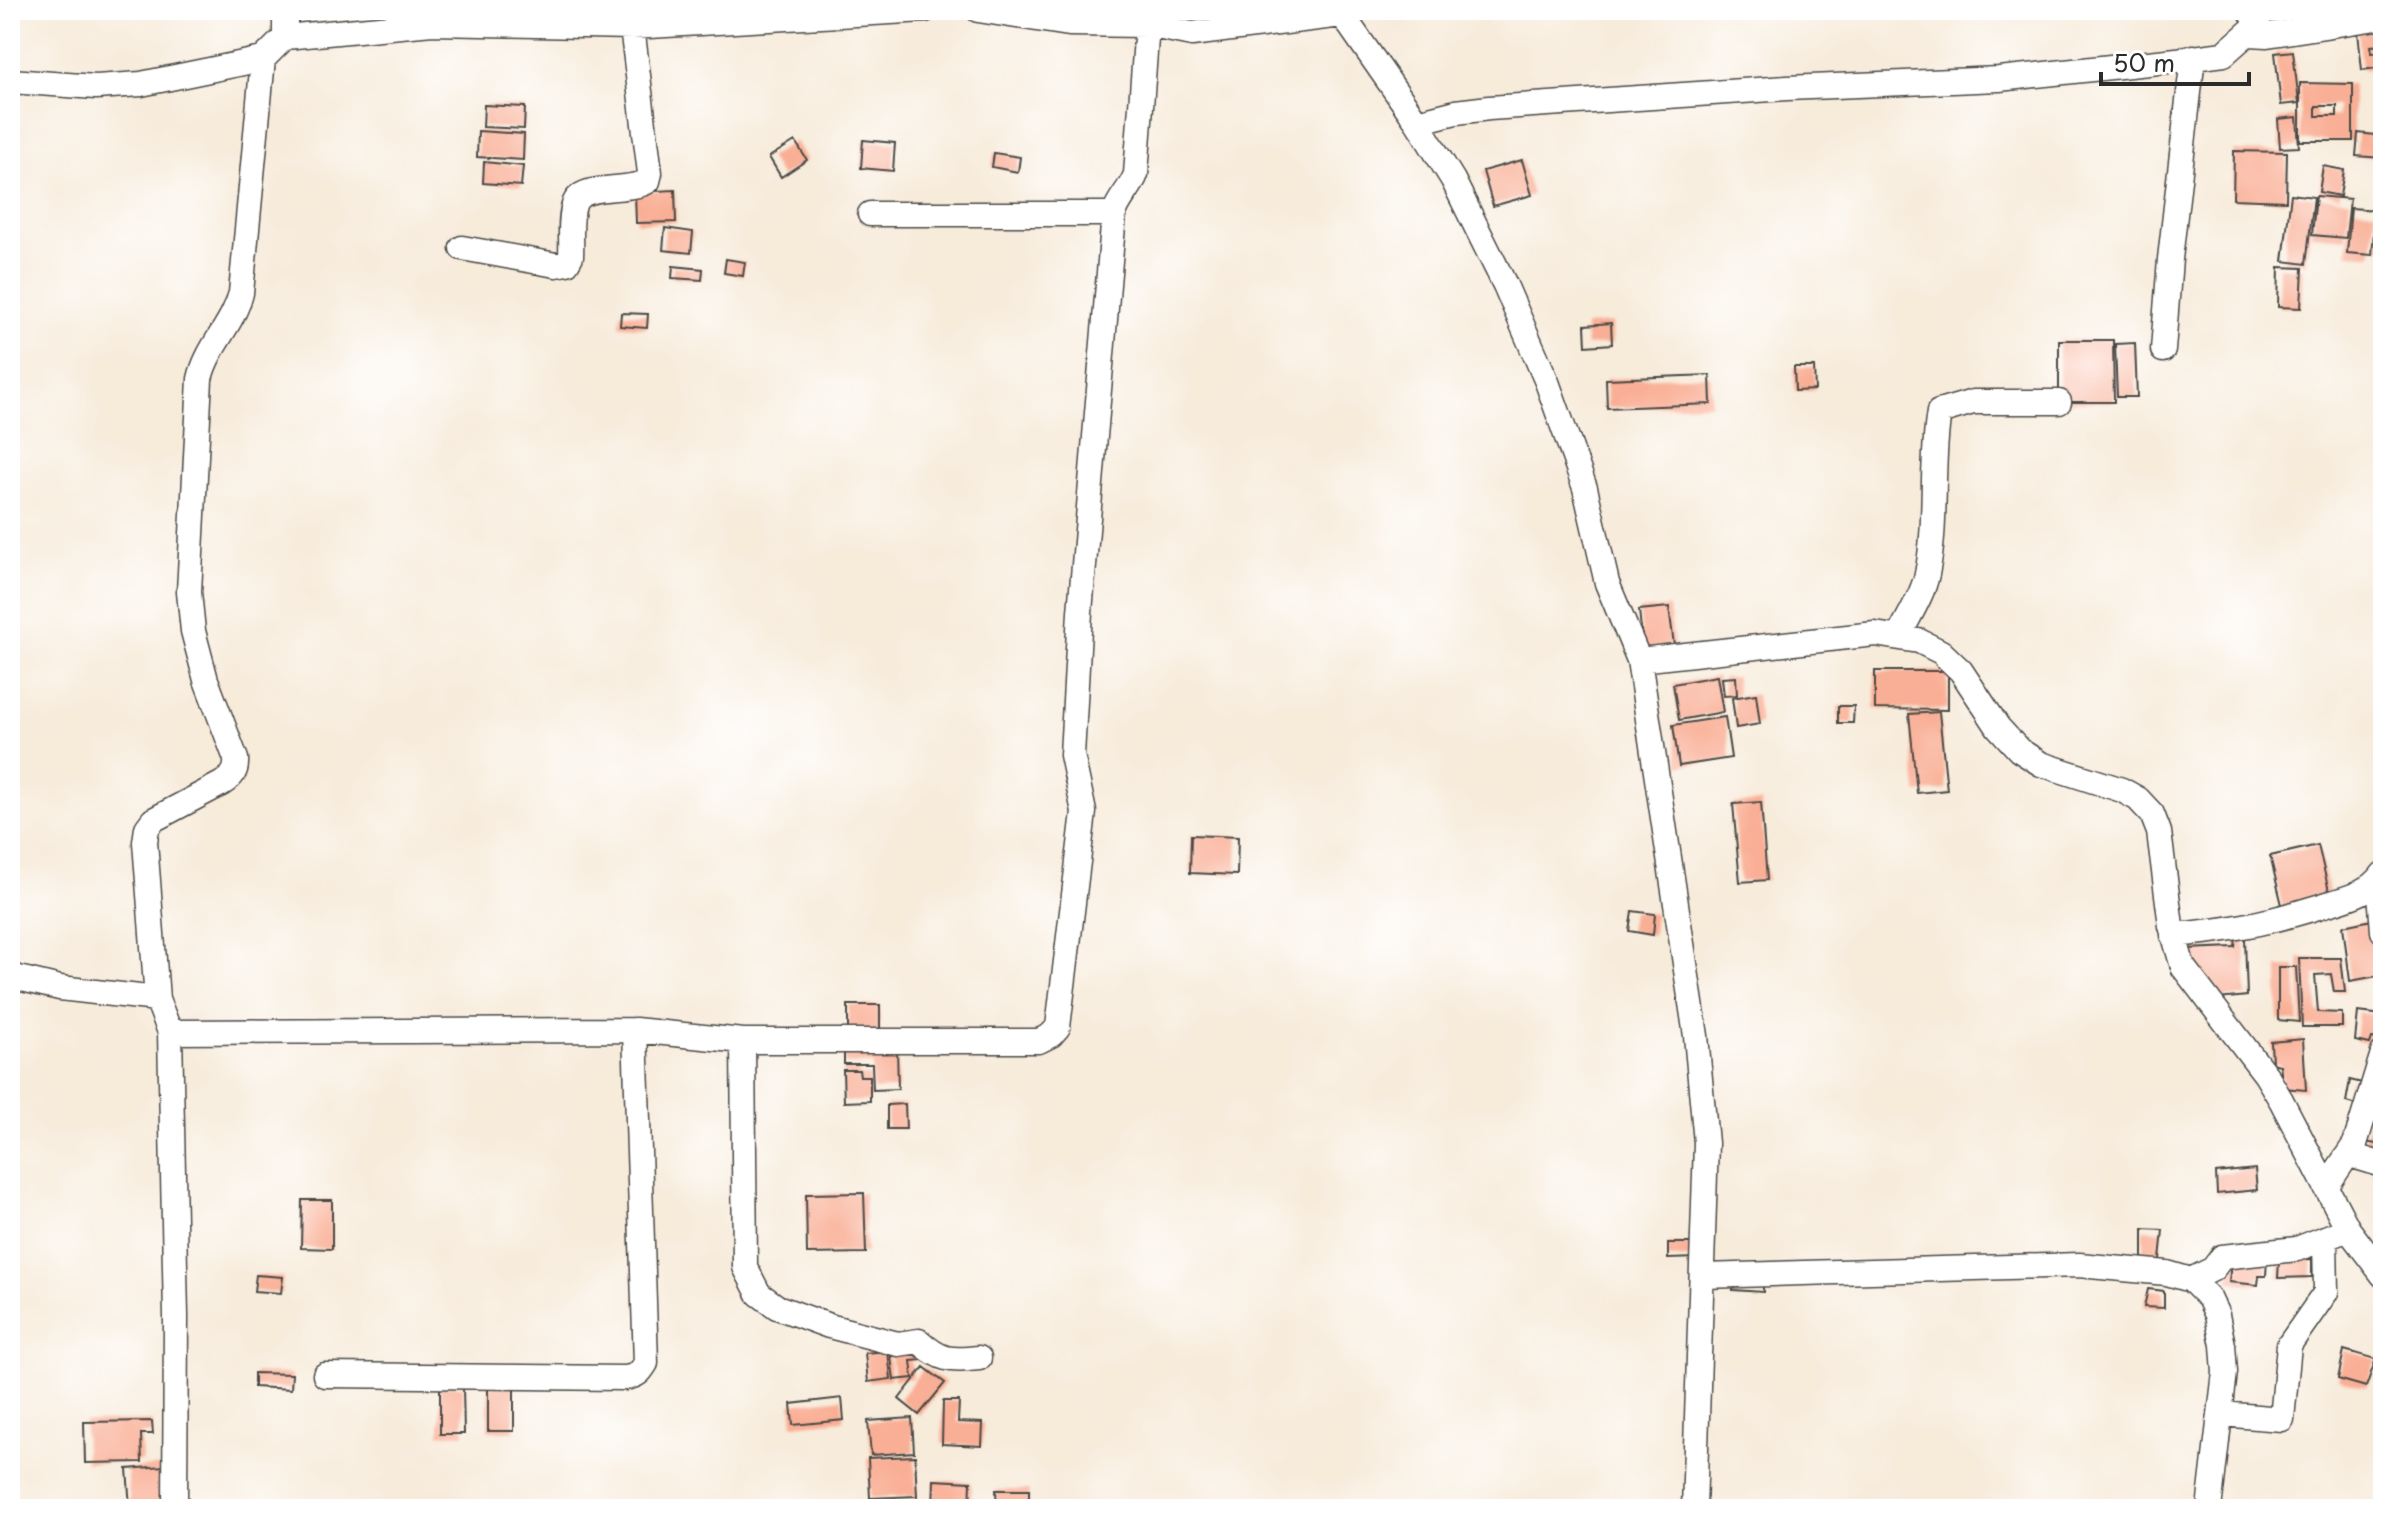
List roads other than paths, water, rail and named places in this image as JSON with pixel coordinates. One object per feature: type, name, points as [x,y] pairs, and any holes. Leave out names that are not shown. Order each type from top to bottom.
[{"type":"street","points":[[285,10],[285,37]]},
{"type":"street","points":[[10,81],[96,87],[141,84],[263,59],[285,37],[496,17],[632,27],[925,10]]},
{"type":"street","points":[[978,10],[1147,25],[1192,34],[1341,12],[1453,180],[1505,285],[1547,382],[1585,488],[1607,583],[1639,660],[1696,1036],[1706,1143],[1694,1509]]},
{"type":"street","points":[[1417,122],[1489,108],[1787,88],[1999,79],[2224,54],[2250,22],[2267,35],[2383,17]]},
{"type":"street","points":[[170,1032],[635,1030],[743,1041],[1039,1041],[1051,1035],[1058,1027],[1084,812],[1072,755],[1080,612],[1114,214],[1136,174],[1147,25]]},
{"type":"street","points":[[462,248],[556,265],[567,263],[571,256],[574,205],[578,197],[586,191],[639,187],[648,181],[650,173],[632,27]]},
{"type":"street","points":[[2163,350],[2193,57]]},
{"type":"street","points":[[175,1509],[176,1316],[170,1032],[157,999],[145,842],[147,828],[153,820],[231,777],[236,769],[236,759],[206,680],[193,631],[189,592],[200,379],[210,350],[226,329],[241,293],[263,59]]},
{"type":"street","points":[[870,214],[1114,214]]},
{"type":"street","points":[[1899,636],[1927,577],[1934,523],[1934,442],[1939,412],[1973,402],[2059,402]]},
{"type":"street","points":[[1639,660],[1875,634],[1919,641],[1941,652],[1961,671],[1998,727],[2019,750],[2041,764],[2122,790],[2138,799],[2152,814],[2159,832],[2173,935],[2183,967],[2266,1075],[2348,1229],[2383,1275]]},
{"type":"street","points":[[2173,935],[2219,932],[2266,923],[2368,890],[2381,877]]},
{"type":"street","points":[[2381,877],[2383,931]]},
{"type":"street","points":[[10,976],[60,988],[157,999]]},
{"type":"street","points":[[325,1375],[625,1378],[641,1372],[646,1363],[635,1030]]},
{"type":"street","points":[[743,1041],[745,1267],[759,1294],[777,1307],[829,1326],[898,1344],[919,1341],[931,1352],[949,1361],[979,1358]]},
{"type":"street","points":[[2326,1187],[2350,1155],[2383,1053]]},
{"type":"street","points":[[2350,1155],[2383,1165]]},
{"type":"street","points":[[2191,1280],[2213,1269],[2222,1257],[2297,1249],[2348,1229]]},
{"type":"street","points":[[2221,1414],[2282,1419],[2289,1345],[2326,1292],[2325,1238]]},
{"type":"street","points":[[1703,1276],[2079,1265],[2167,1273],[2191,1280],[2209,1298],[2217,1315],[2223,1345],[2225,1372],[2209,1509]]}]
